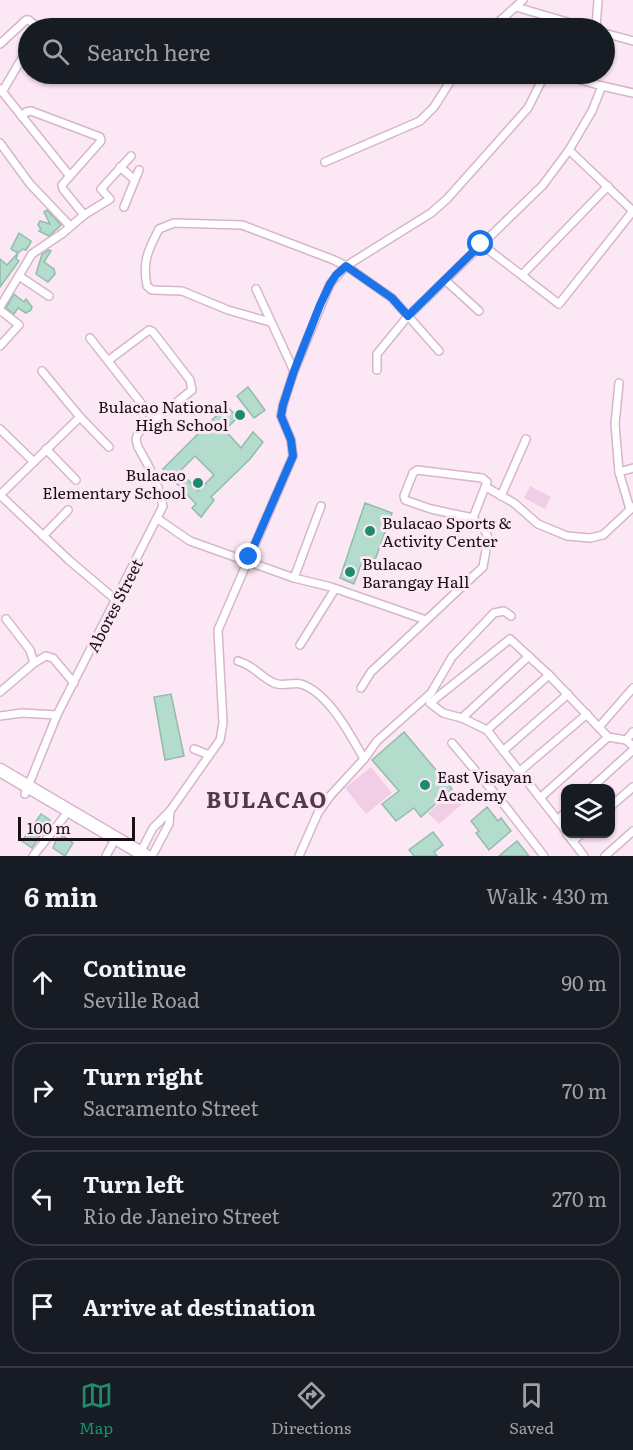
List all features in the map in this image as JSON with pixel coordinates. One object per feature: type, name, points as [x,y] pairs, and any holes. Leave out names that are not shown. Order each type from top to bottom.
[{"type":"main road","points":[[0,770],[109,851],[142,855]]},
{"type":"main road","points":[[0,780],[27,790],[142,855]]},
{"type":"street","points":[[503,18],[523,0]]},
{"type":"street","points":[[597,18],[598,0]]},
{"type":"street","points":[[516,6],[555,18]]},
{"type":"street","points":[[0,44],[18,29]]},
{"type":"street","points":[[615,36],[633,41]]},
{"type":"street","points":[[18,64],[1,90],[69,175]]},
{"type":"street","points":[[325,162],[420,121],[434,107],[449,84]]},
{"type":"street","points":[[142,855],[153,828],[170,811],[220,740],[223,730],[218,630],[293,456],[291,440],[281,416],[294,371],[330,284],[346,266],[431,213],[447,199],[528,108],[540,84]]},
{"type":"street","points":[[595,84],[633,93]]},
{"type":"street","points":[[377,370],[377,354],[408,316],[543,185],[569,150],[592,111],[602,86]]},
{"type":"street","points":[[22,117],[26,112],[31,111],[100,137],[101,141],[69,175],[62,187],[84,215]]},
{"type":"street","points":[[0,143],[30,184],[70,226]]},
{"type":"street","points":[[481,244],[559,304],[633,211],[569,150]]},
{"type":"street","points":[[0,346],[19,325],[0,309],[32,254],[63,233],[84,215],[110,200],[101,189],[130,156]]},
{"type":"street","points":[[120,167],[135,180]]},
{"type":"street","points":[[124,207],[139,170]]},
{"type":"street","points":[[522,275],[608,186]]},
{"type":"street","points":[[270,322],[228,310],[182,291],[152,290],[147,286],[144,271],[145,260],[159,229],[174,223],[242,225],[346,266],[392,298],[439,351]]},
{"type":"street","points":[[19,276],[49,296]]},
{"type":"street","points":[[445,280],[479,311]]},
{"type":"street","points":[[256,289],[294,371]]},
{"type":"street","name":"Abores Street","points":[[27,790],[57,715],[163,506],[158,488],[138,447],[136,439],[138,433],[192,390],[190,380],[153,332],[149,330],[109,360]]},
{"type":"street","points":[[90,338],[155,421]]},
{"type":"street","points":[[42,371],[80,417],[109,447]]},
{"type":"street","points":[[486,487],[514,503],[538,524],[567,536],[590,538],[603,535],[632,508],[619,472],[615,424],[619,383]]},
{"type":"street","points":[[80,417],[0,495],[116,600]]},
{"type":"street","points":[[0,429],[34,462]]},
{"type":"street","points":[[501,496],[526,439]]},
{"type":"street","points":[[46,450],[76,480]]},
{"type":"street","points":[[619,472],[633,468]]},
{"type":"street","points":[[361,688],[371,672],[483,567],[488,538],[485,530],[473,518],[431,509],[405,500],[404,496],[413,473],[417,470],[482,478],[487,482],[486,487],[473,518]]},
{"type":"street","points":[[294,578],[321,506]]},
{"type":"street","points":[[43,536],[68,510]]},
{"type":"street","points":[[158,519],[190,541],[294,578],[335,589],[426,620]]},
{"type":"street","points":[[300,645],[335,589]]},
{"type":"street","points":[[299,856],[318,813],[377,741],[431,693],[452,657],[494,613],[504,611],[511,616]]},
{"type":"street","points":[[6,619],[30,650],[34,663]]},
{"type":"street","points":[[561,825],[487,730],[462,718],[443,713],[430,703],[510,639],[549,675],[608,736],[626,740],[633,748],[596,784]]},
{"type":"street","points":[[0,692],[34,663],[46,656],[53,658],[74,683]]},
{"type":"street","points":[[462,718],[529,656]]},
{"type":"street","points":[[238,661],[255,668],[277,685],[301,684],[315,691],[347,729],[364,759]]},
{"type":"street","points":[[487,730],[549,675]]},
{"type":"street","points":[[599,727],[633,688]]},
{"type":"street","points":[[503,751],[568,694]]},
{"type":"street","points":[[0,716],[22,713],[57,715]]},
{"type":"street","points":[[519,772],[587,714]]},
{"type":"street","points":[[626,740],[633,732]]},
{"type":"street","points":[[540,798],[608,736]]},
{"type":"street","points":[[452,743],[544,856]]},
{"type":"street","points":[[194,749],[209,755]]},
{"type":"street","points":[[615,803],[633,787]]},
{"type":"street","points":[[142,855],[169,824],[170,811]]},
{"type":"street","points":[[557,819],[561,816]]},
{"type":"street","points":[[33,856],[64,817]]},
{"type":"street","points":[[605,856],[633,831]]},
{"type":"street","points":[[571,838],[584,856]]},
{"type":"street","points":[[573,841],[576,838]]},
{"type":"shaded area","points":[[530,486],[551,497],[545,509],[524,498]]},
{"type":"shaded area","points":[[371,767],[392,793],[366,814],[345,788]]},
{"type":"shaded area","points":[[451,793],[462,804],[439,824],[428,813]]},
{"type":"building","points":[[47,210],[61,225],[49,236],[39,231],[41,229],[38,225],[40,221],[50,224],[44,212]]},
{"type":"building","points":[[19,233],[31,241],[26,250],[23,249],[18,253],[11,249]]},
{"type":"building","points":[[51,251],[44,262],[54,269],[55,274],[48,282],[36,274],[42,254]]},
{"type":"building","points":[[18,253],[16,259],[19,261],[0,287],[0,259],[7,265]]},
{"type":"building","points":[[14,294],[24,302],[26,299],[32,307],[31,310],[26,313],[18,308],[14,314],[6,308]]},
{"type":"building","points":[[248,387],[265,410],[254,418],[237,396]]},
{"type":"building","points":[[226,406],[238,417],[225,430],[241,448],[253,432],[263,442],[250,459],[211,497],[214,500],[201,517],[192,508],[196,504],[163,469]],"holes":[[[195,456],[214,475],[198,491],[180,471]]]},
{"type":"building","name":"Bulacao Sports & Activity Center","points":[[365,503],[392,513],[375,560],[364,556],[354,584],[340,578]]},
{"type":"building","points":[[171,694],[184,756],[165,760],[154,697]]},
{"type":"building","points":[[404,732],[452,789],[421,817],[414,808],[396,821],[382,804],[399,791],[372,760]]},
{"type":"building","points":[[487,807],[498,821],[501,818],[511,831],[489,850],[476,833],[479,831],[471,821]]},
{"type":"building","points":[[41,814],[50,820],[32,848],[22,841]]},
{"type":"building","points":[[433,832],[443,845],[434,852],[437,856],[414,856],[409,850]]},
{"type":"building","points":[[62,835],[73,843],[65,856],[53,848],[57,838],[61,839]]},
{"type":"building","points":[[517,841],[529,856],[499,856]]},
{"type":"place","name":"Bulacao National High School","points":[[240,415]]},
{"type":"place","name":"Bulacao Elementary School","points":[[198,483]]},
{"type":"place","name":"Bulacao Sports & Activity Center","points":[[370,531]]},
{"type":"place","name":"Bulacao Barangay Hall","points":[[350,572]]},
{"type":"place","name":"East Visayan Academy","points":[[425,785]]},
{"type":"district","name":"BULACAO","points":[[267,798]]},
{"type":"route","points":[[249,557],[293,456],[291,440],[281,416],[283,405],[320,305],[336,275],[346,266],[392,298],[408,316],[481,244]]}]
